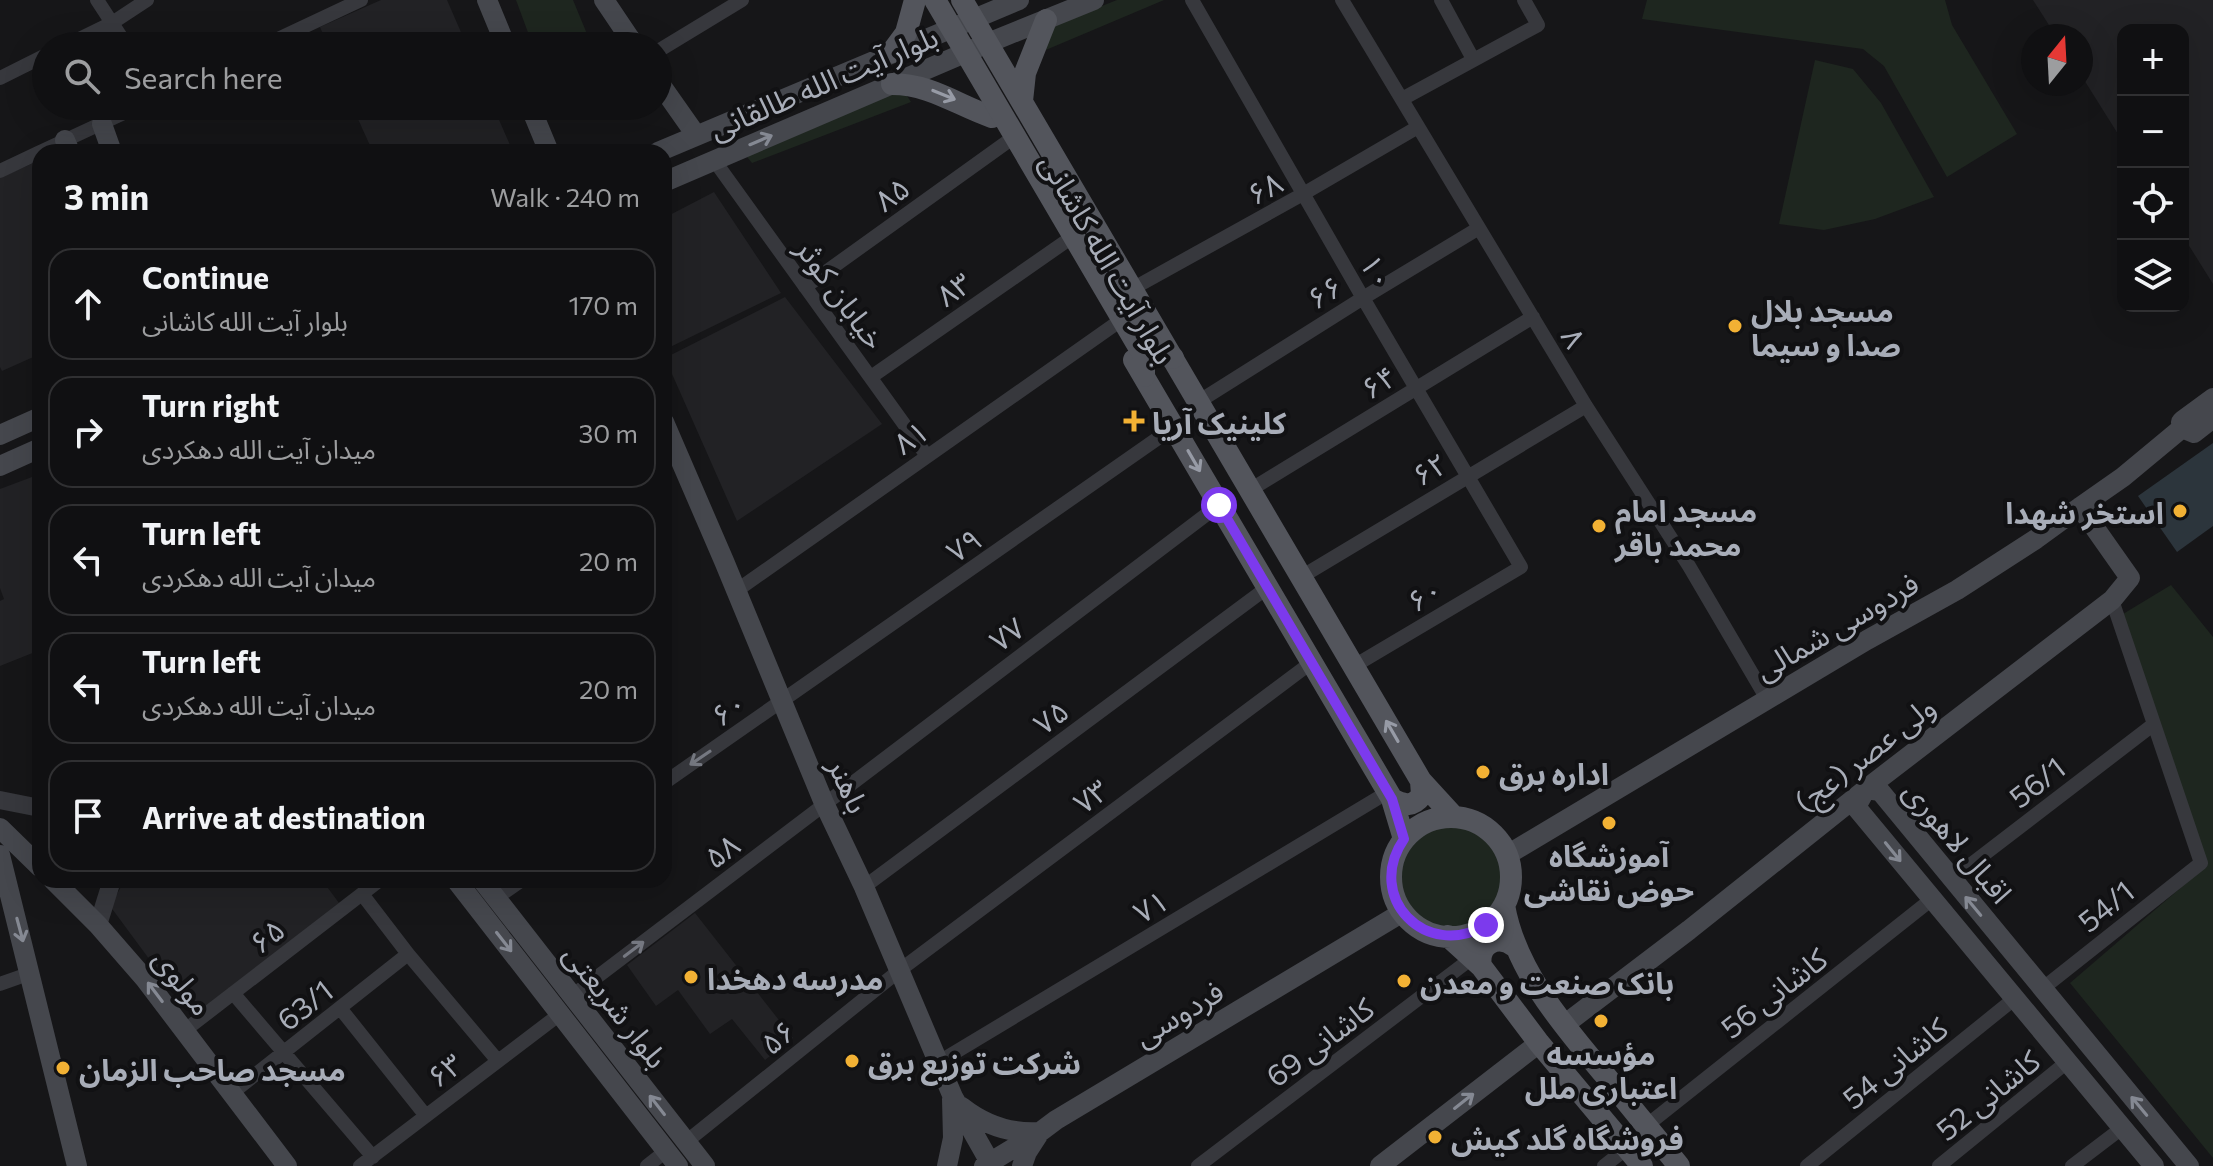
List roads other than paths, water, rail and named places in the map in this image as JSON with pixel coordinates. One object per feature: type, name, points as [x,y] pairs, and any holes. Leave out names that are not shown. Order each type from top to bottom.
[{"type":"main road","points":[[487,0],[500,32]]},
{"type":"main road","points":[[604,0],[626,32]]},
{"type":"main road","points":[[892,52],[906,33],[915,0]]},
{"type":"main road","name":"بلوار آیت الله کاشانی","points":[[923,0],[1390,796],[1404,839]]},
{"type":"main road","points":[[935,0],[1144,356],[1144,376]]},
{"type":"main road","points":[[951,0],[1154,349],[1173,358]]},
{"type":"main road","name":"بلوار آیت الله طالقانی","points":[[672,146],[942,31],[968,9],[1019,0]]},
{"type":"main road","name":"بلوار آیت الله طالقانی","points":[[672,178],[1081,3]]},
{"type":"main road","name":"بلوار آیت الله کاشانی","points":[[968,9],[1421,781],[1454,817]]},
{"type":"main road","points":[[1023,102],[1025,73],[1046,20]]},
{"type":"main road","points":[[892,84],[926,88],[992,117]]},
{"type":"main road","points":[[672,101],[696,135]]},
{"type":"main road","points":[[536,120],[546,144]]},
{"type":"main road","points":[[102,124],[109,144]]},
{"type":"main road","name":"فردوسی شمالی","points":[[1507,855],[1767,699],[1957,590],[2036,539],[2123,477],[2182,428],[2183,420],[2213,398]]},
{"type":"main road","name":"فردوسی شمالی","points":[[2182,428],[2194,433],[2213,418]]},
{"type":"main road","points":[[0,435],[32,421]]},
{"type":"main road","name":"باهنر","points":[[672,441],[824,803],[864,887],[953,1096],[989,1165]]},
{"type":"main road","points":[[0,466],[32,452]]},
{"type":"main road","points":[[2080,507],[2130,578],[2112,600]]},
{"type":"main road","name":"ولی عصر (عج)","points":[[1564,1025],[2112,600]]},
{"type":"main road","points":[[1390,796],[1405,805],[1412,805],[1422,795],[1421,781]]},
{"type":"main road","name":"اقبال لاهوری","points":[[2154,1166],[1856,807],[1866,789],[1880,791],[2189,1166]]},
{"type":"main road","points":[[1454,817],[1471,820],[1487,829],[1507,855],[1511,880],[1504,905],[1492,921],[1462,936],[1433,934],[1420,927],[1403,912],[1394,895],[1391,875],[1395,856],[1404,839],[1429,821],[1454,817]]},
{"type":"main road","points":[[0,828],[32,859]]},
{"type":"main road","points":[[0,855],[77,1166]]},
{"type":"main road","name":"مولوی","points":[[61,888],[145,979],[232,1093],[279,1164]]},
{"type":"main road","name":"بلوار شریعتی","points":[[462,888],[672,1158]]},
{"type":"main road","name":"بلوار شریعتی","points":[[488,888],[705,1166]]},
{"type":"main road","points":[[1504,905],[1514,946],[1564,1025],[1679,1166]]},
{"type":"main road","name":"فردوسی","points":[[989,1165],[1070,1112],[1403,912]]},
{"type":"main road","points":[[1448,936],[1477,962],[1539,1043],[1642,1166]]},
{"type":"main road","points":[[1477,962],[1487,944],[1498,939],[1514,946]]},
{"type":"main road","points":[[1380,1166],[1539,1043]]},
{"type":"main road","points":[[953,1096],[970,1114],[990,1124],[1009,1131],[1040,1132]]},
{"type":"main road","points":[[947,1166],[953,1138],[953,1096]]},
{"type":"main road","points":[[1022,1166],[1040,1132]]},
{"type":"street","points":[[97,0],[118,32]]},
{"type":"street","points":[[94,32],[147,0]]},
{"type":"street","points":[[293,32],[361,0]]},
{"type":"street","points":[[672,42],[742,0]]},
{"type":"street","name":"۱۰","points":[[1192,0],[1521,567]]},
{"type":"street","name":"۸","points":[[1342,0],[1586,406],[1689,566],[1767,699]]},
{"type":"street","points":[[1441,0],[1473,59]]},
{"type":"street","points":[[1402,99],[1538,25],[1524,0]]},
{"type":"street","points":[[0,78],[32,62]]},
{"type":"street","points":[[71,144],[110,120]]},
{"type":"street","name":"۶۸","points":[[1132,289],[1418,127]]},
{"type":"street","name":"۸۵","points":[[805,287],[1007,142]]},
{"type":"street","points":[[0,171],[32,156]]},
{"type":"street","name":"خیابان کوثر","points":[[714,160],[927,456]]},
{"type":"street","name":"۶۶","points":[[1198,402],[1479,228]]},
{"type":"street","name":"۸۳","points":[[871,377],[1065,242]]},
{"type":"street","name":"۶۴","points":[[1250,490],[1533,317]]},
{"type":"street","name":"۸۱","points":[[736,591],[1114,325]]},
{"type":"street","name":"۶۲","points":[[1301,577],[1586,406]]},
{"type":"street","name":"۷۹","points":[[782,702],[1174,427]]},
{"type":"street","name":"۷۷","points":[[824,803],[1219,505]]},
{"type":"street","name":"۶۰","points":[[1354,666],[1521,567]]},
{"type":"street","name":"۷۵","points":[[864,887],[1268,587]]},
{"type":"street","points":[[2112,600],[2154,724]]},
{"type":"street","name":"۷۳","points":[[900,970],[1312,662]]},
{"type":"street","name":"۶۰","points":[[672,778],[782,702]]},
{"type":"street","name":"54/1","points":[[2042,989],[2201,863],[2154,724]]},
{"type":"street","name":"56/1","points":[[1952,879],[2154,724]]},
{"type":"street","name":"۷۱","points":[[939,1062],[1390,796]]},
{"type":"street","points":[[0,800],[32,806]]},
{"type":"street","name":"۵۸","points":[[572,996],[824,803]]},
{"type":"street","points":[[98,925],[110,888]]},
{"type":"street","name":"۶۵","points":[[184,1031],[370,888]]},
{"type":"street","points":[[496,898],[510,888]]},
{"type":"street","points":[[362,894],[498,1061]]},
{"type":"street","name":"کاشانی 56","points":[[1646,1126],[1932,899]]},
{"type":"street","name":"63/1","points":[[232,1093],[408,954]]},
{"type":"street","name":"کاشانی 69","points":[[1198,1166],[1477,962]]},
{"type":"street","name":"۵۶","points":[[686,1142],[900,970]]},
{"type":"street","points":[[0,984],[31,973]]},
{"type":"street","points":[[233,993],[366,1161]]},
{"type":"street","name":"کاشانی 54","points":[[1807,1166],[2014,999]]},
{"type":"street","points":[[340,1008],[426,1116]]},
{"type":"street","name":"۶۳","points":[[366,1161],[560,1014]]},
{"type":"street","name":"کاشانی 52","points":[[1939,1166],[2067,1062]]},
{"type":"street","points":[[2072,1166],[2122,1128]]},
{"type":"street","points":[[1604,1166],[1627,1148]]},
{"type":"street","points":[[647,1166],[672,1158]]},
{"type":"place","name":"مسجد بلال صدا و سیما","points":[[1735,326]]},
{"type":"place","name":"کلینیک آریا","points":[[1134,421]]},
{"type":"place","name":"استخر شهدا","points":[[2180,511]]},
{"type":"place","name":"مسجد امام محمد باقر","points":[[1599,526]]},
{"type":"place","name":"اداره برق","points":[[1483,772]]},
{"type":"place","name":"آموزشگاه حوض نقاشی","points":[[1609,823]]},
{"type":"place","name":"مدرسه دهخدا","points":[[691,977]]},
{"type":"place","name":"بانک صنعت و معدن","points":[[1404,981]]},
{"type":"place","name":"مؤسسه اعتباری ملل","points":[[1601,1021]]},
{"type":"place","name":"شرکت توزیع برق","points":[[852,1061]]},
{"type":"place","name":"مسجد صاحب الزمان","points":[[63,1068]]},
{"type":"place","name":"فروشگاه گلد کیش","points":[[1435,1137]]}]
